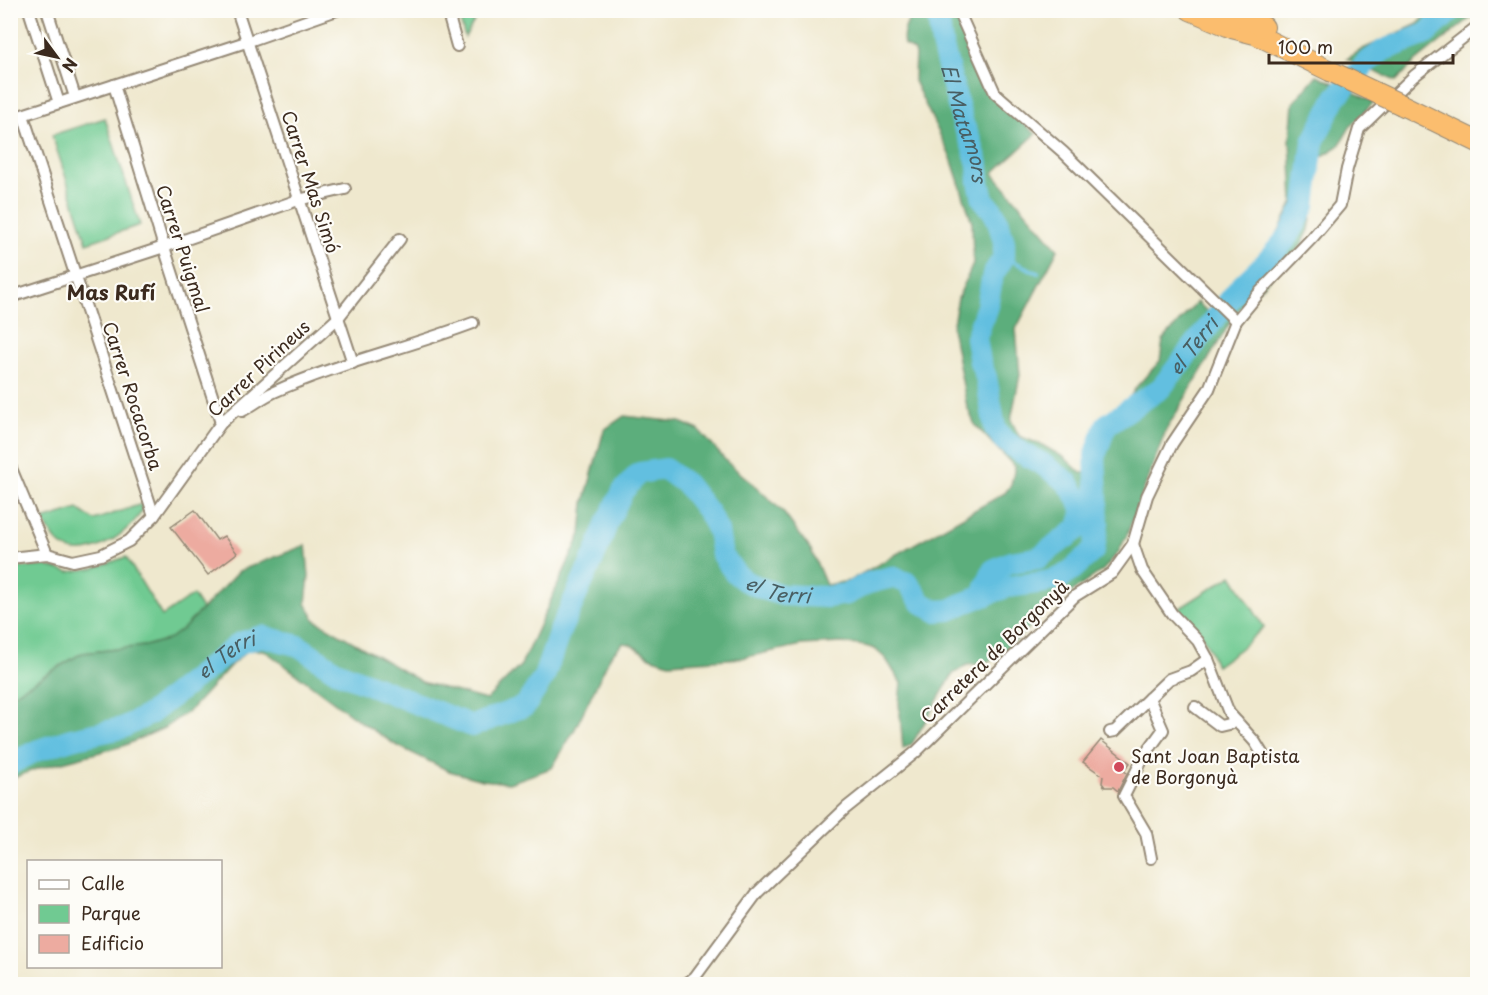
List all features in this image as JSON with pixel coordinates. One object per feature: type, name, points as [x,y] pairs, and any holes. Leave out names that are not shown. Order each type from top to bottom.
[{"type":"highway","points":[[1190,10],[1232,28],[1255,34]]},
{"type":"highway","points":[[1209,10],[1255,34],[1335,67]]},
{"type":"highway","points":[[1228,10],[1335,67],[1406,101],[1478,142]]},
{"type":"highway","points":[[1406,101],[1478,129]]},
{"type":"street","points":[[29,10],[59,103]]},
{"type":"street","points":[[47,10],[75,96]]},
{"type":"street","name":"Carrer Mas Simó","points":[[237,10],[353,363]]},
{"type":"street","points":[[10,119],[337,10]]},
{"type":"street","points":[[447,10],[457,46]]},
{"type":"street","points":[[958,10],[995,93],[1063,152],[1236,321]]},
{"type":"street","name":"Carretera de Borgonyà","points":[[686,984],[695,977],[757,894],[846,808],[916,752],[1075,596],[1112,573],[1133,544],[1147,496],[1172,444],[1209,389],[1236,321],[1340,205],[1347,169],[1359,129],[1414,76],[1478,26]]},
{"type":"street","name":"Carrer Puigmal","points":[[114,85],[221,423]]},
{"type":"street","name":"Carrer Rocacorba","points":[[23,115],[154,516]]},
{"type":"street","points":[[10,297],[298,200],[345,189]]},
{"type":"street","name":"Carrer Pirineus","points":[[10,558],[47,554],[73,561],[101,555],[129,541],[154,516],[221,423],[338,318],[400,239]]},
{"type":"street","points":[[221,423],[273,393],[353,363],[473,323]]},
{"type":"street","points":[[10,466],[47,554]]},
{"type":"street","points":[[1133,544],[1142,570],[1172,614],[1198,641],[1208,659],[1229,713],[1255,742],[1263,755]]},
{"type":"street","points":[[1110,732],[1115,731],[1169,679],[1191,671],[1208,659]]},
{"type":"street","points":[[1149,698],[1163,730],[1144,756],[1124,796],[1146,833],[1151,858]]},
{"type":"street","points":[[1195,707],[1221,726],[1237,722]]},
{"type":"green space","points":[[1477,10],[1478,12],[1415,62],[1396,81],[1347,59],[1363,49],[1418,24],[1431,11]]},
{"type":"green space","points":[[457,11],[480,11],[465,37]]},
{"type":"green space","points":[[913,11],[944,11],[953,14],[982,83],[993,98],[1036,134],[993,173],[1058,249],[1016,329],[1020,375],[1011,420],[1019,436],[1042,445],[1065,458],[1081,473],[1090,472],[1106,423],[1124,406],[1137,386],[1160,361],[1163,340],[1197,302],[1209,313],[1269,251],[1293,202],[1290,141],[1293,103],[1317,75],[1374,102],[1350,127],[1339,146],[1321,157],[1309,230],[1301,246],[1236,313],[1166,430],[1127,535],[1118,553],[1103,570],[1049,608],[1000,656],[982,664],[967,665],[953,674],[912,744],[903,749],[899,703],[901,683],[886,659],[875,649],[842,643],[802,645],[742,658],[670,663],[652,658],[630,644],[623,643],[611,655],[575,729],[552,768],[509,783],[482,780],[449,771],[396,745],[362,723],[264,650],[248,650],[231,665],[191,709],[164,728],[123,746],[36,769],[11,779],[10,696],[82,653],[145,646],[169,639],[186,626],[239,571],[306,545],[309,576],[306,603],[315,620],[422,682],[486,700],[521,665],[581,534],[584,503],[604,430],[624,416],[680,422],[699,430],[727,462],[783,512],[811,550],[826,585],[849,581],[1005,493],[1011,485],[1015,467],[975,425],[967,407],[952,328],[958,298],[973,264],[972,222],[951,158],[914,81],[915,51],[904,45],[903,40]]},
{"type":"green space","points":[[105,118],[140,225],[87,243],[52,135]]},
{"type":"green space","points":[[142,504],[144,508],[138,517],[119,535],[96,548],[84,551],[62,546],[43,520],[78,509],[94,520]]},
{"type":"green space","points":[[126,557],[162,616],[193,595],[202,609],[186,626],[169,639],[145,646],[82,653],[11,696],[11,568],[47,566],[69,572],[94,568]]},
{"type":"green space","points":[[1232,575],[1264,627],[1240,649],[1216,666],[1201,635],[1177,610]]},
{"type":"building","points":[[195,510],[217,540],[224,536],[237,553],[208,575],[171,527]]},
{"type":"building","points":[[1101,740],[1130,763],[1124,771],[1127,773],[1118,791],[1113,787],[1105,787],[1102,783],[1103,776],[1083,762]]},
{"type":"waterway","name":"El Matamors","points":[[937,10],[942,44],[963,124],[978,164],[983,199],[998,221],[1004,242],[1004,257],[993,274],[987,306],[976,338],[995,428],[1004,440],[1067,482],[1078,498],[1083,512],[1079,528],[1038,558],[1011,562],[993,570],[986,586],[985,596]]},
{"type":"waterway","name":"el Terri","points":[[10,764],[36,751],[71,739],[122,728],[150,714],[240,643],[262,636],[299,646],[336,671],[472,726],[525,706],[544,677],[560,631],[608,521],[623,491],[639,473],[665,469],[686,484],[708,512],[718,531],[722,555],[735,573],[745,581],[782,595],[827,597],[847,594],[868,583],[892,577],[908,583],[922,603],[936,611],[950,610],[1007,587],[1045,582],[1062,577],[1094,550],[1098,523],[1095,456],[1106,425],[1161,388],[1239,288],[1287,238],[1305,205],[1313,142],[1336,97],[1366,63],[1384,50],[1426,34],[1452,10]]},
{"type":"waterway","points":[[1004,257],[1038,273]]},
{"type":"waterway","name":"el Terri","points":[[1176,368],[1183,369]]},
{"type":"place","name":"Sant Joan Baptista de Borgonyà","points":[[1119,767]]},
{"type":"district","name":"Mas Rufí","points":[[111,293]]}]
